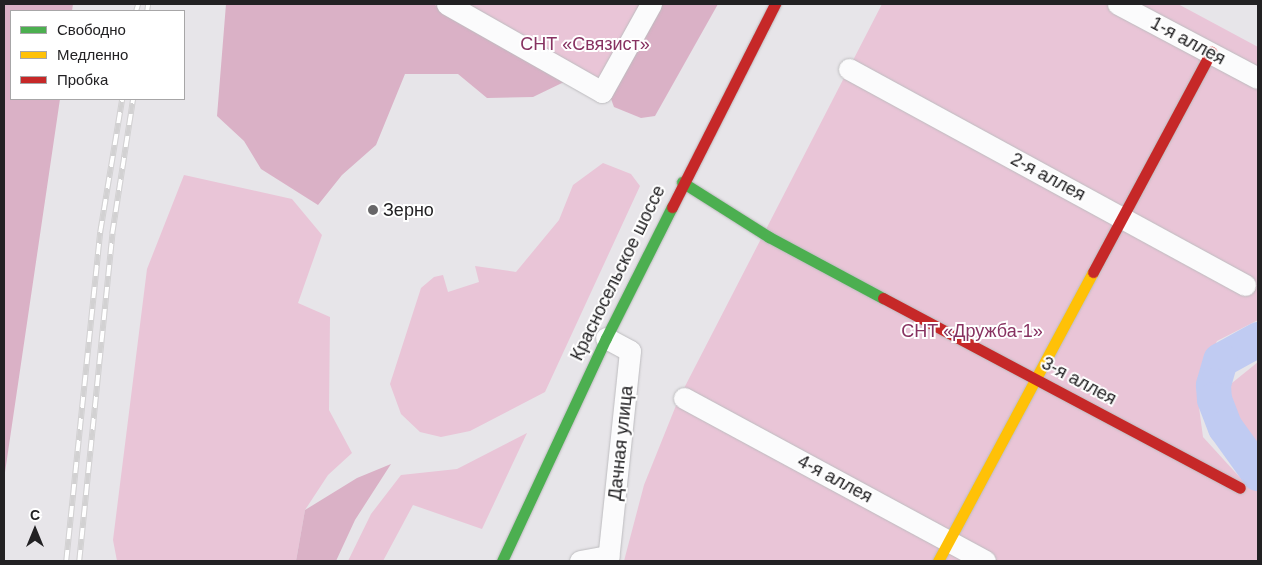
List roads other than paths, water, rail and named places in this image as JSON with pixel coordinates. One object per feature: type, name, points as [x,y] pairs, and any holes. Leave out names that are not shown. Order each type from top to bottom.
[{"type":"main road","name":"Красносельское шоссе","points":[[502,561],[606,338],[682,182],[775,4]]},
{"type":"main road","points":[[938,561],[1120,216],[1211,52]]},
{"type":"main road","name":"3-я аллея","points":[[682,182],[769,237],[1240,488]]},
{"type":"street","points":[[447,4],[602,92],[651,4]]},
{"type":"street","name":"1-я аллея","points":[[1118,4],[1258,78]]},
{"type":"street","name":"2-я аллея","points":[[849,69],[1246,286]]},
{"type":"street","name":"Дачная улица","points":[[606,338],[630,351],[609,558]]},
{"type":"street","name":"4-я аллея","points":[[684,398],[985,561]]},
{"type":"street","points":[[580,561],[609,558]]},
{"type":"waterway","points":[[1258,339],[1220,360],[1213,385],[1214,399],[1225,427],[1258,473]]},
{"type":"railway","points":[[136,10],[138,4]]},
{"type":"railway","points":[[147,10],[148,4]]},
{"type":"railway","points":[[66,561],[100,232],[122,100]]},
{"type":"railway","points":[[79,561],[112,234],[133,100]]},
{"type":"place","name":"Зерно","points":[[373,210]]},
{"type":"park label","name":"СНТ «Связист»","points":[[585,44]]},
{"type":"park label","name":"СНТ «Дружба-1»","points":[[972,331]]}]
